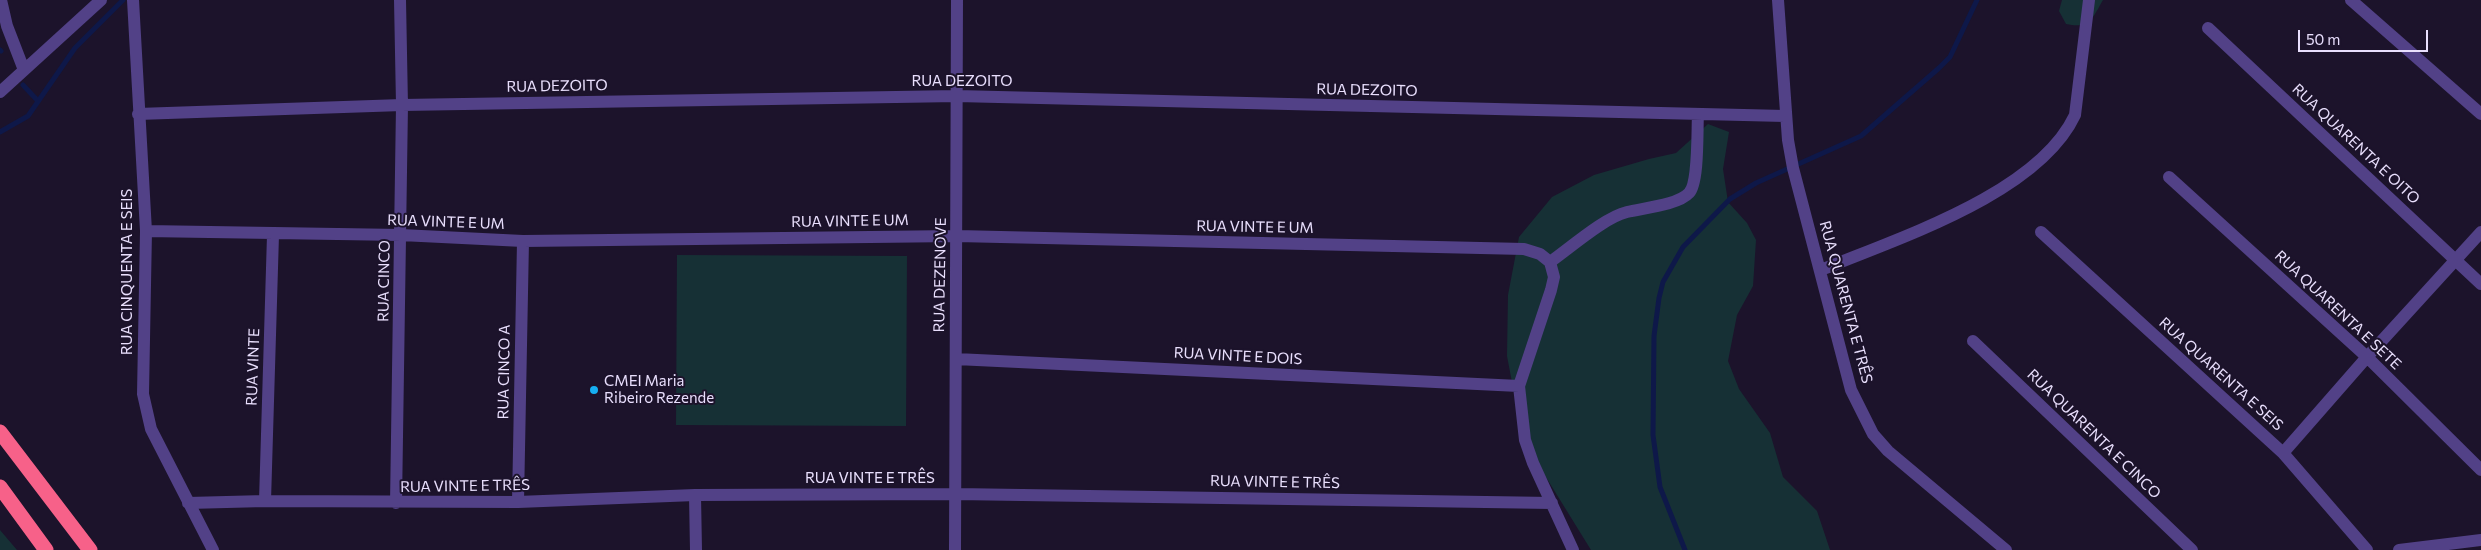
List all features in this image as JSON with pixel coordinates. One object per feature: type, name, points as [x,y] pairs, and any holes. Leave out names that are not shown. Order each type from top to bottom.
[{"type":"highway","points":[[0,432],[90,550]]},
{"type":"highway","points":[[0,487],[46,550]]},
{"type":"street","points":[[1,0],[7,26],[24,70]]},
{"type":"street","points":[[0,92],[101,0]]},
{"type":"street","name":"RUA CINQUENTA E SEIS","points":[[133,0],[146,231],[143,394],[152,429],[188,504],[214,550]]},
{"type":"street","name":"RUA CINCO","points":[[396,503],[401,236],[402,105],[400,0]]},
{"type":"street","name":"RUA DEZENOVE","points":[[955,550],[957,0]]},
{"type":"street","name":"RUA QUARENTA E TRÊS","points":[[1778,0],[1785,116],[1793,168],[1851,390],[1873,434],[1888,451],[2006,550]]},
{"type":"street","points":[[1821,270],[1963,210],[2023,175],[2045,156],[2070,127],[2075,115],[2089,0]]},
{"type":"street","points":[[2352,0],[2481,114]]},
{"type":"street","name":"RUA QUARENTA E OITO","points":[[2208,28],[2481,284]]},
{"type":"street","name":"RUA DEZOITO","points":[[138,114],[402,105],[957,96],[1785,116]]},
{"type":"street","points":[[1573,550],[1532,463],[1525,440],[1518,386],[1551,290],[1554,277],[1550,262],[1624,212],[1680,200],[1690,192],[1694,181],[1698,114]]},
{"type":"street","name":"RUA QUARENTA E SETE","points":[[2169,177],[2367,357],[2481,470]]},
{"type":"street","name":"RUA VINTE E UM","points":[[146,231],[401,236],[523,241],[957,236],[1524,249],[1540,254],[1550,262]]},
{"type":"street","name":"RUA QUARENTA E SEIS","points":[[2041,232],[2283,453],[2367,550]]},
{"type":"street","points":[[2283,453],[2481,232]]},
{"type":"street","name":"RUA VINTE","points":[[265,501],[273,234]]},
{"type":"street","name":"RUA CINCO A","points":[[518,502],[523,241]]},
{"type":"street","name":"RUA QUARENTA E CINCO","points":[[1974,341],[2192,550]]},
{"type":"street","name":"RUA VINTE E DOIS","points":[[956,359],[1518,386]]},
{"type":"street","name":"RUA VINTE E TRÊS","points":[[188,504],[265,501],[518,502],[695,495],[956,494],[1552,503]]},
{"type":"street","points":[[695,495],[696,550]]},
{"type":"street","points":[[2399,550],[2481,540]]},
{"type":"green space","points":[[2062,0],[2103,0],[2089,21],[2085,24],[2074,25],[2066,24],[2059,11]]},
{"type":"green space","points":[[1708,124],[1729,132],[1723,169],[1728,202],[1747,223],[1756,240],[1753,286],[1737,315],[1728,361],[1739,389],[1770,433],[1783,477],[1817,511],[1830,550],[1591,550],[1523,440],[1507,356],[1508,295],[1519,237],[1552,197],[1594,175],[1676,153]]},
{"type":"green space","points":[[677,255],[907,256],[906,426],[676,425]]},
{"type":"green space","points":[[0,530],[17,550],[0,550]]},
{"type":"waterway","points":[[0,132],[28,116],[75,48],[123,0]]},
{"type":"waterway","points":[[1685,550],[1660,487],[1653,435],[1654,336],[1663,282],[1683,247],[1730,199],[1756,183],[1861,136],[1939,68],[1950,57],[1977,0]]},
{"type":"waterway","points":[[23,85],[38,101]]},
{"type":"place","name":"CMEI Maria Ribeiro Rezende","points":[[594,390]]}]
